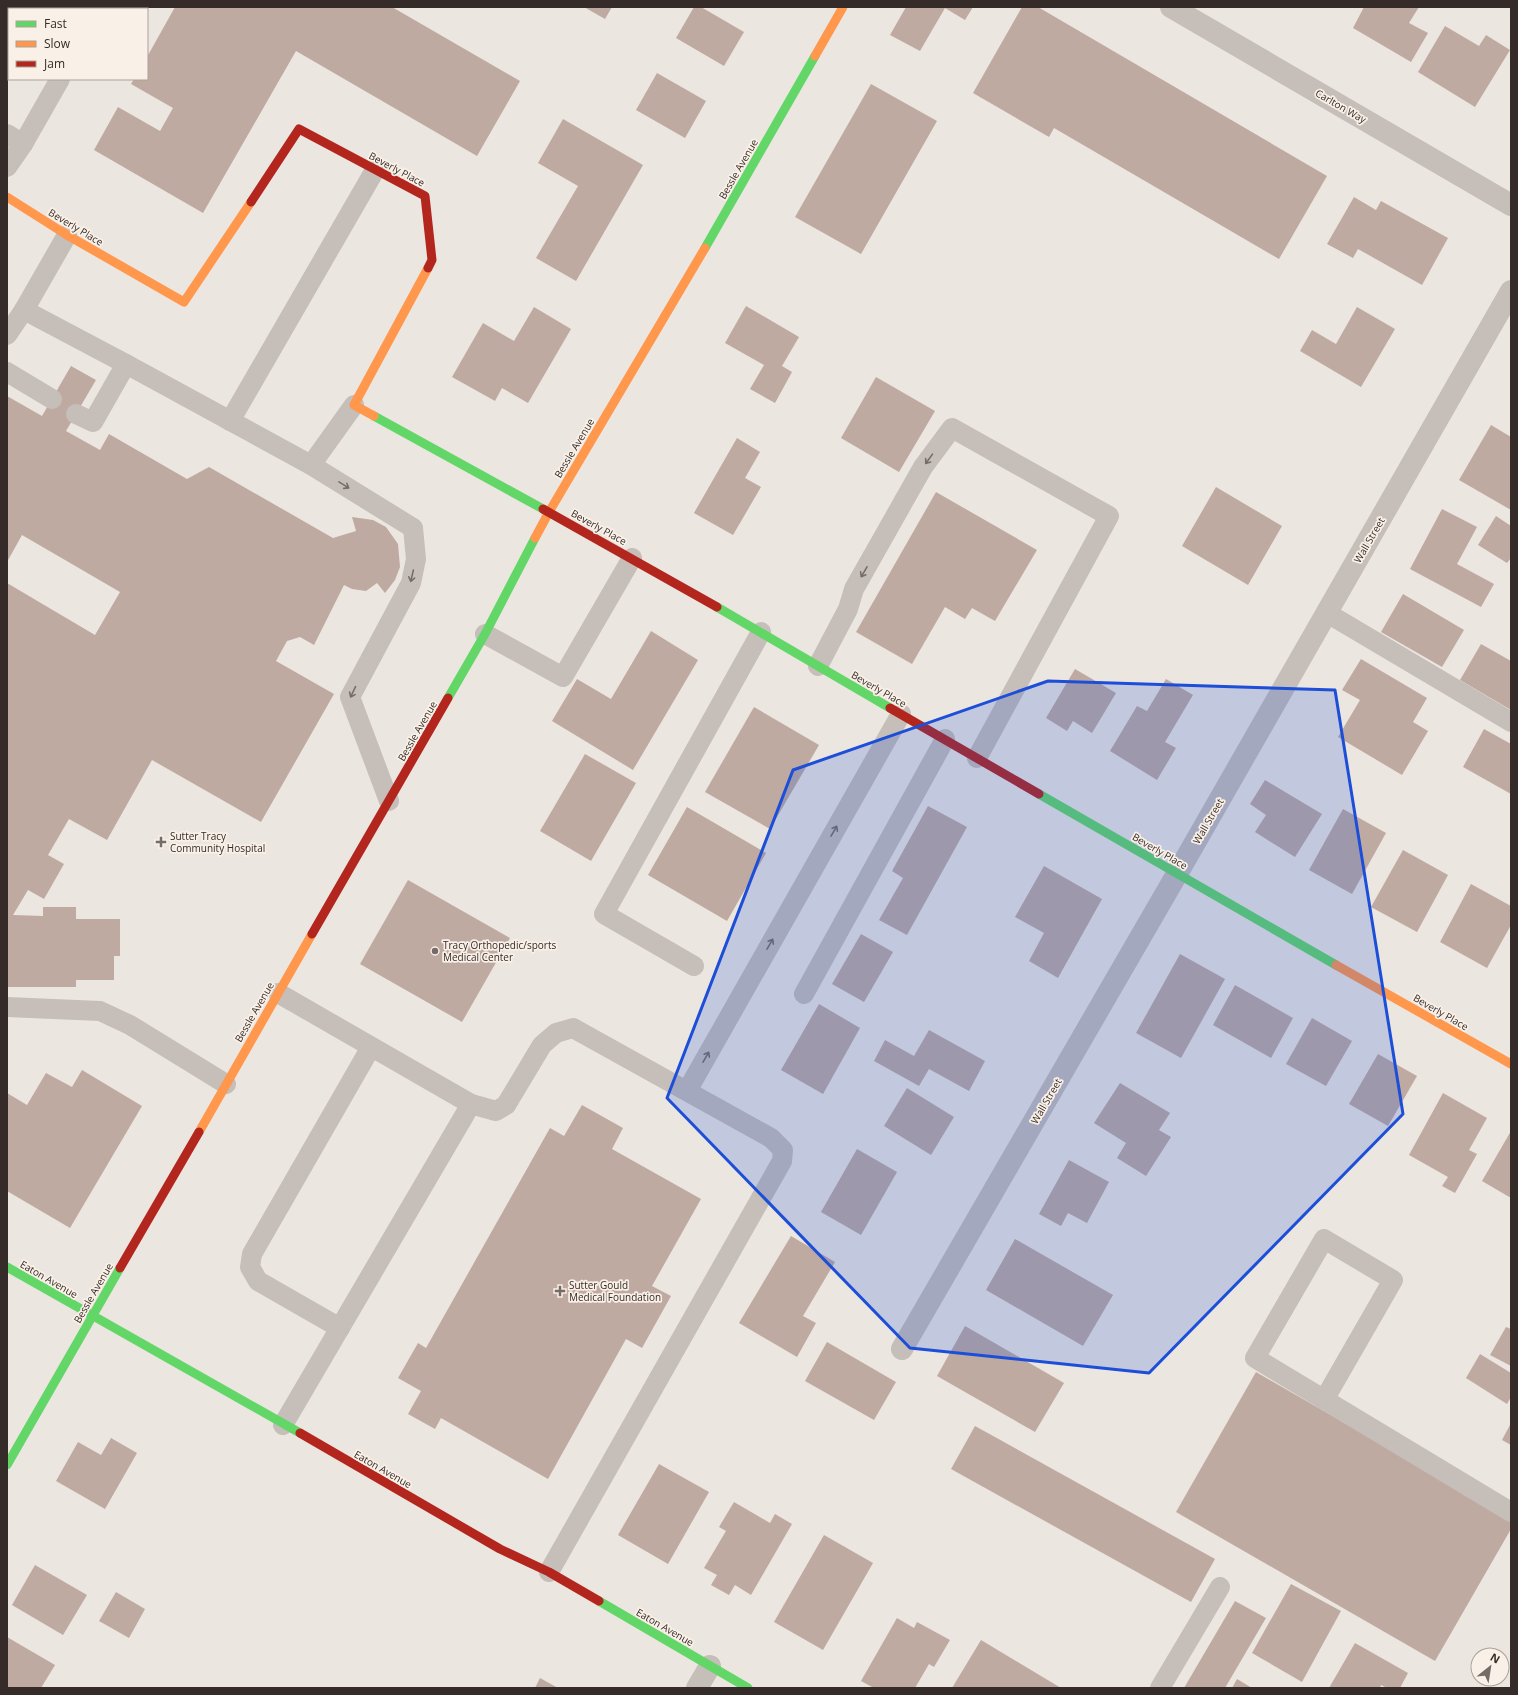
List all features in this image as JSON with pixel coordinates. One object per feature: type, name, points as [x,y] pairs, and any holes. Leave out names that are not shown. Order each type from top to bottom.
[{"type":"street","name":"Bessle Avenue","points":[[7,1465],[485,634],[549,512],[725,215],[843,7]]},
{"type":"street","name":"Carlton Way","points":[[1171,7],[1511,205]]},
{"type":"street","name":"Beverly Place","points":[[7,197],[67,235],[184,302],[299,129],[425,196],[432,260],[354,406],[632,558],[1177,874],[1511,1064]]},
{"type":"street","name":"Wall Street","points":[[902,1349],[1177,874],[1511,291]]},
{"type":"street","name":"Eaton Avenue","points":[[7,1267],[205,1378],[283,1425],[500,1549],[549,1572],[748,1688]]},
{"type":"street","points":[[697,1688],[710,1666]]},
{"type":"lane","points":[[7,167],[15,139],[59,80]]},
{"type":"lane","points":[[230,420],[375,170]]},
{"type":"lane","points":[[7,335],[24,310],[67,235]]},
{"type":"lane","points":[[24,310],[311,465],[413,528],[416,559],[411,583],[350,697],[389,801]]},
{"type":"lane","points":[[76,414],[93,422],[126,364]]},
{"type":"lane","points":[[7,372],[52,399]]},
{"type":"lane","points":[[311,465],[354,406]]},
{"type":"lane","points":[[818,666],[848,609],[854,590],[923,467],[952,428],[1109,516],[977,758]]},
{"type":"lane","points":[[485,634],[563,677],[632,558]]},
{"type":"lane","points":[[1327,613],[1511,722]]},
{"type":"lane","points":[[694,966],[604,914],[761,632]]},
{"type":"lane","points":[[687,1091],[901,714]]},
{"type":"lane","points":[[804,994],[945,739]]},
{"type":"lane","points":[[278,994],[471,1104],[496,1111],[506,1105],[542,1045],[556,1033],[573,1028],[771,1138],[783,1150],[782,1161],[549,1572]]},
{"type":"lane","points":[[7,1007],[100,1011],[130,1025],[226,1084]]},
{"type":"lane","points":[[340,1328],[258,1281],[250,1267],[252,1254],[370,1046]]},
{"type":"lane","points":[[283,1425],[471,1104]]},
{"type":"lane","points":[[1324,1400],[1393,1280],[1324,1239],[1254,1358],[1324,1400],[1511,1512]]},
{"type":"lane","points":[[1160,1688],[1220,1587]]},
{"type":"highlighted area","points":[[1048,681],[1335,690],[1403,1114],[1149,1373],[910,1348],[667,1098],[793,770]]},
{"type":"building","points":[[175,7],[392,7],[520,81],[477,156],[296,51],[203,213],[94,150],[118,107],[160,131],[173,108],[131,84],[133,80],[148,80],[148,55]]},
{"type":"building","points":[[584,7],[612,7],[605,19]]},
{"type":"building","points":[[694,7],[701,7],[744,32],[724,66],[676,38]]},
{"type":"building","points":[[906,7],[973,7],[965,20],[945,8],[920,51],[890,35]]},
{"type":"building","points":[[1022,7],[1038,7],[1327,176],[1279,259],[1054,128],[1049,137],[973,93]]},
{"type":"building","points":[[1364,7],[1419,7],[1409,23],[1428,33],[1411,62],[1353,28]]},
{"type":"building","points":[[1445,26],[1479,46],[1486,35],[1510,50],[1475,107],[1418,72]]},
{"type":"building","points":[[657,73],[706,101],[685,138],[636,110]]},
{"type":"building","points":[[871,84],[937,121],[861,254],[795,217]]},
{"type":"building","points":[[563,119],[643,165],[576,281],[536,258],[578,186],[538,163]]},
{"type":"building","points":[[1354,197],[1376,210],[1381,201],[1448,238],[1422,285],[1358,249],[1353,258],[1327,244]]},
{"type":"building","points":[[746,306],[799,337],[782,366],[792,372],[775,403],[750,389],[764,365],[725,343]]},
{"type":"building","points":[[534,307],[571,329],[528,403],[502,388],[495,401],[452,377],[483,323],[514,341]]},
{"type":"building","points":[[1357,307],[1395,329],[1361,387],[1300,351],[1312,330],[1336,344]]},
{"type":"building","points":[[71,366],[96,380],[66,431],[100,450],[109,434],[187,479],[209,467],[333,538],[356,531],[352,517],[373,520],[386,527],[398,544],[400,567],[395,580],[385,593],[377,583],[366,591],[352,589],[344,585],[314,645],[300,637],[287,641],[276,661],[334,694],[261,822],[152,760],[107,840],[69,819],[48,855],[64,864],[44,899],[28,890],[13,915],[43,916],[43,907],[76,907],[76,919],[120,919],[120,956],[114,956],[114,980],[76,980],[76,987],[7,987],[7,583],[95,635],[120,592],[22,535],[7,562],[7,396],[42,416]]},
{"type":"building","points":[[876,377],[935,411],[899,472],[841,438]]},
{"type":"building","points":[[1491,425],[1511,437],[1511,510],[1459,480]]},
{"type":"building","points":[[737,438],[760,452],[745,478],[761,487],[733,535],[694,513]]},
{"type":"building","points":[[1216,487],[1282,526],[1248,585],[1182,546]]},
{"type":"building","points":[[936,492],[1037,550],[995,621],[972,608],[965,619],[945,607],[912,664],[856,632]]},
{"type":"building","points":[[1442,509],[1477,527],[1457,564],[1494,584],[1481,607],[1410,569]]},
{"type":"building","points":[[1496,516],[1511,526],[1511,558],[1507,563],[1478,545]]},
{"type":"building","points":[[1403,594],[1464,630],[1442,667],[1381,632]]},
{"type":"building","points":[[651,631],[698,660],[633,770],[552,721],[577,679],[611,699]]},
{"type":"building","points":[[1481,644],[1511,661],[1511,710],[1460,680]]},
{"type":"building","points":[[1361,659],[1427,698],[1413,722],[1428,731],[1402,775],[1338,737],[1360,700],[1342,690]]},
{"type":"building","points":[[1075,669],[1116,693],[1092,733],[1073,721],[1067,731],[1046,718]]},
{"type":"building","points":[[1166,679],[1193,695],[1165,742],[1176,748],[1157,780],[1110,751],[1137,706],[1147,711]]},
{"type":"building","points":[[754,707],[819,745],[770,829],[705,792]]},
{"type":"building","points":[[1484,729],[1511,744],[1511,794],[1463,767]]},
{"type":"building","points":[[585,754],[636,783],[591,861],[540,831]]},
{"type":"building","points":[[1265,780],[1322,814],[1295,857],[1255,832],[1266,815],[1250,804]]},
{"type":"building","points":[[928,806],[967,827],[907,935],[879,920],[903,878],[892,871]]},
{"type":"building","points":[[687,807],[766,853],[727,921],[648,875]]},
{"type":"building","points":[[1343,809],[1386,833],[1352,894],[1309,870]]},
{"type":"building","points":[[1403,850],[1448,875],[1417,932],[1371,907]]},
{"type":"building","points":[[1044,866],[1102,899],[1058,978],[1029,961],[1044,933],[1015,917]]},
{"type":"building","name":"Tracy Orthopedic/sports Medical Center","points":[[408,880],[510,938],[462,1022],[360,964]]},
{"type":"building","points":[[1471,884],[1511,906],[1511,925],[1487,968],[1440,942]]},
{"type":"building","points":[[861,934],[893,952],[864,1002],[832,984]]},
{"type":"building","points":[[1180,954],[1225,979],[1181,1058],[1136,1033]]},
{"type":"building","points":[[1235,985],[1293,1018],[1271,1058],[1213,1025]]},
{"type":"building","points":[[819,1004],[860,1028],[823,1094],[781,1070]]},
{"type":"building","points":[[1312,1018],[1352,1041],[1326,1086],[1286,1064]]},
{"type":"building","points":[[929,1030],[985,1061],[969,1091],[929,1069],[919,1086],[874,1061],[885,1040],[914,1056]]},
{"type":"building","points":[[1378,1054],[1417,1076],[1388,1126],[1349,1104]]},
{"type":"building","points":[[82,1070],[142,1106],[70,1228],[7,1191],[7,1093],[27,1105],[46,1073],[72,1087]]},
{"type":"building","points":[[1120,1083],[1170,1113],[1159,1130],[1171,1137],[1146,1176],[1117,1158],[1126,1143],[1094,1123]]},
{"type":"building","points":[[907,1088],[954,1117],[931,1155],[884,1126]]},
{"type":"building","points":[[1443,1093],[1487,1118],[1469,1150],[1477,1154],[1455,1193],[1442,1186],[1448,1177],[1409,1155]]},
{"type":"building","name":"Sutter Gould Medical Foundation","points":[[582,1105],[623,1128],[612,1149],[701,1199],[652,1286],[671,1296],[642,1348],[626,1339],[548,1479],[441,1418],[435,1429],[408,1414],[421,1391],[398,1378],[418,1343],[426,1348],[550,1128],[564,1136]]},
{"type":"building","points":[[1511,1131],[1511,1198],[1482,1181]]},
{"type":"building","points":[[857,1149],[897,1172],[861,1235],[821,1212]]},
{"type":"building","points":[[1069,1160],[1109,1182],[1087,1223],[1068,1213],[1061,1226],[1039,1214]]},
{"type":"building","points":[[791,1236],[835,1262],[803,1316],[816,1323],[797,1357],[739,1323]]},
{"type":"building","points":[[1015,1239],[1113,1295],[1083,1346],[986,1290]]},
{"type":"building","points":[[965,1326],[1064,1383],[1035,1432],[937,1376]]},
{"type":"building","points":[[1506,1327],[1511,1329],[1511,1366],[1490,1355]]},
{"type":"building","points":[[827,1342],[896,1382],[874,1420],[805,1381]]},
{"type":"building","points":[[1480,1354],[1511,1373],[1511,1397],[1507,1404],[1466,1378]]},
{"type":"building","points":[[1256,1372],[1511,1519],[1511,1529],[1435,1661],[1176,1512]]},
{"type":"building","points":[[1511,1423],[1511,1445],[1502,1440]]},
{"type":"building","points":[[975,1426],[1215,1559],[1191,1602],[951,1469]]},
{"type":"building","points":[[111,1438],[137,1453],[105,1509],[56,1481],[78,1442],[101,1455]]},
{"type":"building","points":[[659,1464],[709,1492],[668,1564],[618,1535]]},
{"type":"building","points":[[734,1502],[770,1523],[775,1514],[792,1524],[751,1595],[735,1585],[729,1595],[711,1585],[717,1575],[704,1568],[726,1531],[719,1527]]},
{"type":"building","points":[[824,1535],[873,1563],[823,1650],[774,1622]]},
{"type":"building","points":[[35,1565],[87,1595],[63,1635],[12,1605]]},
{"type":"building","points":[[1291,1584],[1341,1611],[1302,1682],[1252,1653]]},
{"type":"building","points":[[116,1592],[145,1609],[129,1638],[99,1621]]},
{"type":"building","points":[[1235,1601],[1266,1618],[1225,1688],[1184,1688]]},
{"type":"building","points":[[897,1618],[914,1628],[917,1622],[950,1640],[934,1667],[929,1664],[915,1688],[874,1688],[861,1681]]},
{"type":"building","points":[[7,1637],[55,1665],[41,1688],[7,1688]]},
{"type":"building","points":[[981,1640],[1061,1688],[952,1688]]},
{"type":"building","points":[[1355,1643],[1408,1673],[1400,1688],[1387,1688],[1381,1685],[1380,1688],[1329,1688]]},
{"type":"building","points":[[540,1678],[558,1688],[535,1688]]},
{"type":"building","points":[[1237,1679],[1252,1688],[1232,1688]]},
{"type":"traffic: fast","points":[[705,248],[815,56]]},
{"type":"traffic: fast","points":[[374,416],[543,509]]},
{"type":"traffic: fast","points":[[448,698],[485,634],[535,538]]},
{"type":"traffic: fast","points":[[717,607],[890,708]]},
{"type":"traffic: fast","points":[[1039,794],[1336,965]]},
{"type":"traffic: fast","points":[[7,1267],[300,1433]]},
{"type":"traffic: fast","points":[[7,1465],[120,1268]]},
{"type":"traffic: fast","points":[[599,1601],[748,1688]]},
{"type":"traffic: slow","points":[[815,56],[843,7]]},
{"type":"traffic: slow","points":[[7,197],[67,235],[184,302],[251,202]]},
{"type":"traffic: slow","points":[[535,538],[705,248]]},
{"type":"traffic: slow","points":[[374,416],[354,405],[428,268]]},
{"type":"traffic: slow","points":[[199,1132],[312,934]]},
{"type":"traffic: slow","points":[[1336,965],[1511,1064]]},
{"type":"traffic: jam","points":[[251,202],[299,129],[425,196],[432,260],[428,268]]},
{"type":"traffic: jam","points":[[543,509],[717,607]]},
{"type":"traffic: jam","points":[[312,934],[448,698]]},
{"type":"traffic: jam","points":[[890,708],[1039,794]]},
{"type":"traffic: jam","points":[[120,1268],[199,1132]]},
{"type":"traffic: jam","points":[[300,1433],[500,1549],[549,1572],[599,1601]]},
{"type":"place","name":"Sutter Tracy Community Hospital","points":[[161,842]]},
{"type":"place","name":"Tracy Orthopedic/sports Medical Center","points":[[435,951]]},
{"type":"place","name":"Sutter Gould Medical Foundation","points":[[560,1291]]}]
